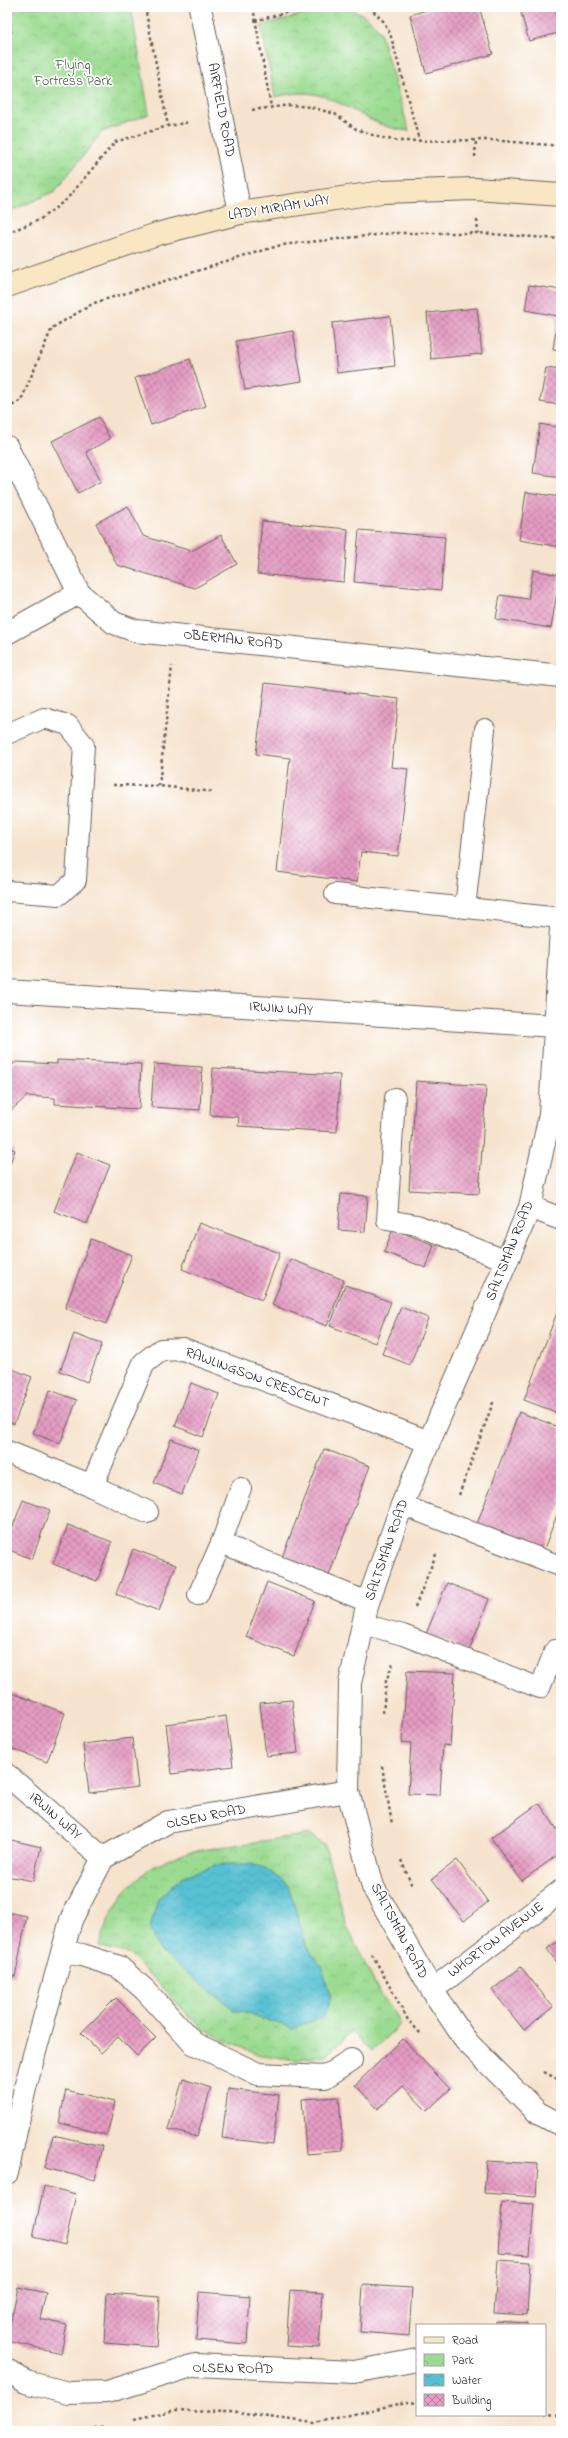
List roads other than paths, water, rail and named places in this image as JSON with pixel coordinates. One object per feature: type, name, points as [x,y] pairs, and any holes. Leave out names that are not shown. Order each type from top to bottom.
[{"type":"street","name":"AIRFIELD ROAD","points":[[200,7],[223,116],[240,213]]},
{"type":"street","name":"LADY MIRIAM WAY","points":[[7,286],[157,234],[240,213],[382,192],[475,188],[561,195]]},
{"type":"street","name":"OBERMAN ROAD","points":[[7,447],[79,592],[114,623],[136,630],[561,676]]},
{"type":"street","points":[[7,631],[79,592]]},
{"type":"street","name":"SALTSMAN ROAD","points":[[561,928],[554,1026],[550,1115],[530,1207],[402,1505],[368,1602],[350,1683],[348,1791],[373,1887],[432,1990],[466,2041],[538,2113],[561,2125]]},
{"type":"street","name":"IRWIN WAY","points":[[7,992],[554,1026]]},
{"type":"street","points":[[530,1207],[561,1219]]},
{"type":"street","name":"RAWLINGSON CRESCENT","points":[[92,1486],[144,1363],[162,1350],[183,1349],[429,1442]]},
{"type":"street","points":[[7,1452],[92,1486],[147,1512]]},
{"type":"street","name":"IRWIN WAY","points":[[7,1775],[103,1858]]},
{"type":"street","name":"OLSEN ROAD","points":[[103,1858],[168,1822],[348,1791]]},
{"type":"street","points":[[7,2173],[16,2086],[62,1952],[71,1920],[103,1858]]},
{"type":"street","name":"WHORTON AVENUE","points":[[432,1990],[561,1891]]},
{"type":"street","points":[[62,1952],[82,1955],[119,1966],[145,1990],[193,2043],[258,2074],[325,2077],[350,2060]]},
{"type":"street","name":"OLSEN ROAD","points":[[7,2370],[26,2382],[68,2393],[107,2392],[195,2365],[354,2372],[416,2360]]},
{"type":"lane","points":[[7,734],[44,718],[68,725],[84,745],[76,880],[59,895],[7,891]]},
{"type":"lane","points":[[465,908],[485,729]]},
{"type":"lane","points":[[335,894],[561,918]]},
{"type":"lane","points":[[395,1098],[387,1220],[417,1225],[507,1261]]},
{"type":"lane","points":[[198,1595],[221,1543],[241,1488]]},
{"type":"lane","points":[[402,1505],[560,1566],[561,1565]]},
{"type":"lane","points":[[221,1543],[368,1602]]},
{"type":"lane","points":[[362,1624],[403,1635],[540,1688],[555,1650]]},
{"type":"water","points":[[219,1864],[252,1864],[267,1869],[288,1885],[306,1944],[322,1968],[331,1998],[322,2018],[292,2028],[233,2009],[160,1951],[150,1927],[158,1899],[183,1876]]},
{"type":"park label","name":"Flying Fortress Park","points":[[73,74]]}]
